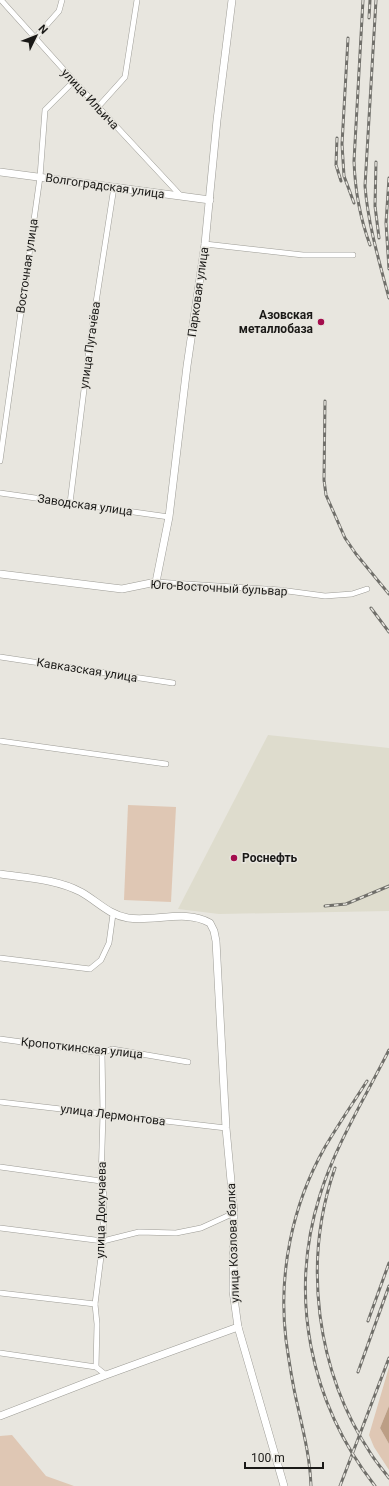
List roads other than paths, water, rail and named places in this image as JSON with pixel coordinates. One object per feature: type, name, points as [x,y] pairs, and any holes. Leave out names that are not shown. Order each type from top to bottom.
[{"type":"main road","name":"Парковая улица","points":[[156,582],[169,517],[205,244],[217,120],[232,0]]},
{"type":"main road","name":"Волгоградская улица","points":[[0,172],[210,200]]},
{"type":"main road","name":"Юго-Восточный бульвар","points":[[0,574],[122,589],[156,582]]},
{"type":"main road","points":[[0,874],[60,883],[81,892],[113,914]]},
{"type":"main road","name":"улица Козлова балка","points":[[113,914],[129,918],[194,917],[210,923],[214,932],[216,940],[226,1128],[234,1213],[233,1292],[238,1327],[284,1486]]},
{"type":"main road","points":[[0,1416],[106,1375],[238,1327]]},
{"type":"street","name":"улица Ильича","points":[[1,0],[181,196]]},
{"type":"street","points":[[35,38],[59,11],[62,0]]},
{"type":"street","points":[[98,107],[126,77],[138,0]]},
{"type":"street","name":"Восточная улица","points":[[0,461],[40,177],[45,110],[74,81]]},
{"type":"street","name":"улица Пугачёва","points":[[70,503],[90,341],[114,186]]},
{"type":"street","points":[[205,244],[303,255],[353,255]]},
{"type":"street","name":"Заводская улица","points":[[0,493],[169,517]]},
{"type":"street","name":"Юго-Восточный бульвар","points":[[156,582],[280,590],[325,596],[352,594],[367,589]]},
{"type":"street","name":"Кавказская улица","points":[[0,657],[173,683]]},
{"type":"street","points":[[0,741],[166,764]]},
{"type":"street","points":[[0,958],[90,969],[101,960],[109,943],[113,914]]},
{"type":"street","name":"Кропоткинская улица","points":[[0,1039],[102,1053],[112,1049],[188,1062]]},
{"type":"street","name":"улица Докучаева","points":[[96,1367],[98,1324],[95,1304],[103,1240],[104,1195],[101,1181],[103,1114],[102,1053]]},
{"type":"street","name":"улица Лермонтова","points":[[0,1102],[226,1128]]},
{"type":"street","points":[[0,1167],[101,1181]]},
{"type":"street","points":[[0,1228],[103,1240],[139,1232],[176,1233],[200,1228],[234,1213]]},
{"type":"street","points":[[0,1293],[95,1304]]},
{"type":"street","points":[[0,1353],[96,1367],[106,1375]]},
{"type":"railway","points":[[363,0],[354,161],[359,204],[363,225],[370,245]]},
{"type":"railway","points":[[369,18],[370,0]]},
{"type":"railway","points":[[376,0],[365,186],[371,228],[389,298]]},
{"type":"railway","points":[[348,38],[342,144],[344,176],[354,203]]},
{"type":"railway","points":[[337,138],[336,165],[341,181]]},
{"type":"railway","points":[[376,162],[375,206],[379,238]]},
{"type":"railway","points":[[389,178],[386,223],[389,269]]},
{"type":"railway","points":[[325,401],[324,480],[326,495],[345,538],[356,554],[389,594]]},
{"type":"railway","points":[[371,608],[389,632]]},
{"type":"railway","points":[[325,906],[346,904],[389,886]]},
{"type":"railway","points":[[375,1486],[353,1454],[334,1420],[321,1384],[311,1347],[306,1310],[306,1271],[311,1233],[320,1195],[327,1176],[343,1139],[389,1050]]},
{"type":"railway","points":[[311,1486],[308,1454],[289,1364],[286,1340],[284,1315],[286,1265],[296,1216],[314,1169],[325,1147],[367,1081]]},
{"type":"railway","points":[[335,1168],[325,1204],[319,1241],[317,1278],[320,1315],[327,1352],[338,1388],[352,1422],[371,1454],[389,1478]]},
{"type":"railway","points":[[368,1321],[389,1263]]},
{"type":"railway","points":[[358,1372],[389,1286]]},
{"type":"railway","points":[[340,1486],[389,1358]]},
{"type":"place","name":"Азовская металлобаза","points":[[321,322]]},
{"type":"place","name":"Роснефть","points":[[234,858]]}]
